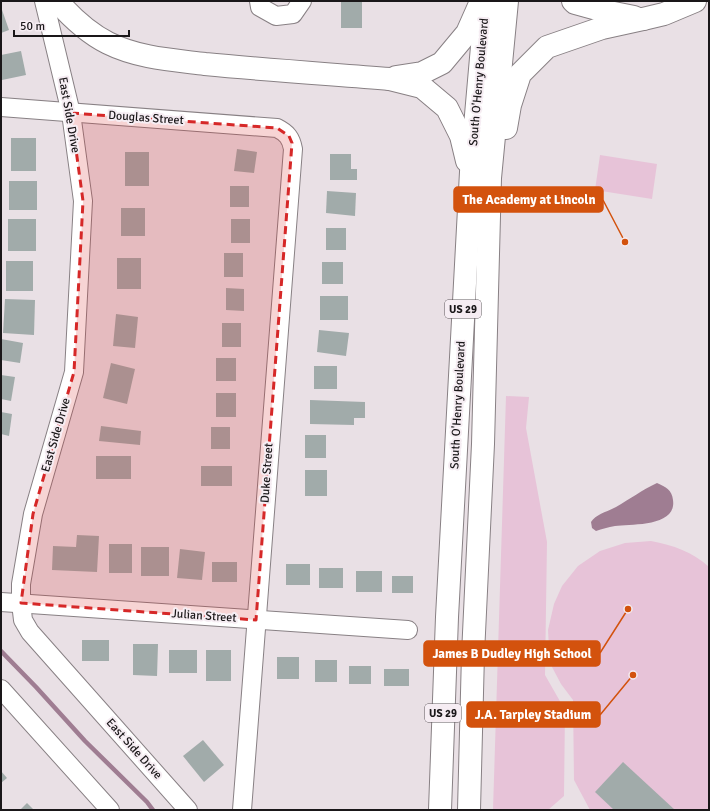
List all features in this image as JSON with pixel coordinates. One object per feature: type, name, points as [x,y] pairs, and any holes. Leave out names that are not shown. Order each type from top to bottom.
[{"type":"main road","points":[[57,1],[85,29],[108,43],[131,52],[158,58],[223,66],[390,78],[422,87],[448,108],[480,175],[504,143],[510,106],[520,74],[547,48],[602,28],[664,14],[695,1]]},
{"type":"main road","points":[[390,78],[422,73],[442,63],[467,33],[481,1]]},
{"type":"main road","name":"South O'Henry Boulevard","points":[[440,810],[447,617],[480,175],[486,1]]},
{"type":"main road","name":"South O'Henry Boulevard","points":[[469,810],[473,654],[483,444],[480,175],[507,1]]},
{"type":"main road","points":[[573,1],[575,3],[604,11],[643,19]]},
{"type":"street","name":"East Side Drive","points":[[44,1],[71,113],[83,201],[74,372],[33,514],[21,584],[23,620],[30,632],[188,810]]},
{"type":"street","points":[[258,1],[260,6],[276,16],[293,14],[302,1]]},
{"type":"street","name":"Douglas Street","points":[[1,107],[277,128],[284,131],[289,136]]},
{"type":"street","name":"Duke Street","points":[[242,810],[293,150],[289,136]]},
{"type":"street","name":"Julian Street","points":[[1,602],[408,630]]},
{"type":"street","points":[[1,689],[110,810]]},
{"type":"highlighted area","points":[[71,113],[277,128],[289,136],[292,143],[256,620],[21,603],[33,514],[74,372],[83,201]]},
{"type":"shaded area","points":[[600,155],[657,164],[652,199],[595,190]]},
{"type":"shaded area","points":[[506,396],[529,397],[526,428],[547,542],[545,675],[565,710],[564,796],[548,810],[493,810]]},
{"type":"shaded area","points":[[657,483],[668,489],[673,500],[672,509],[668,515],[661,520],[641,524],[607,527],[596,531],[592,528],[591,522],[593,519]]},
{"type":"shaded area","points":[[651,541],[689,553],[709,567],[709,810],[590,810],[574,780],[573,700],[561,684],[552,667],[548,630],[554,604],[562,586],[578,566],[600,551],[625,543]]},
{"type":"building","points":[[341,2],[362,2],[362,28],[341,28]]},
{"type":"building","points":[[1,7],[9,30],[1,33]]},
{"type":"building","points":[[21,51],[26,75],[2,80],[1,55]]},
{"type":"building","points":[[11,138],[36,138],[36,171],[11,171]]},
{"type":"building","points":[[237,149],[257,152],[254,173],[234,171]]},
{"type":"building","points":[[125,152],[149,152],[149,186],[125,186]]},
{"type":"building","points":[[330,154],[351,154],[351,169],[357,169],[357,180],[330,180]]},
{"type":"building","points":[[9,181],[37,181],[37,210],[9,210]]},
{"type":"building","points":[[230,186],[249,186],[249,207],[230,207]]},
{"type":"building","points":[[327,191],[356,193],[355,216],[326,213]]},
{"type":"building","points":[[121,208],[145,208],[145,236],[121,236]]},
{"type":"building","points":[[8,219],[36,219],[36,251],[8,251]]},
{"type":"building","points":[[231,219],[250,219],[250,243],[231,243]]},
{"type":"building","points":[[326,228],[346,228],[346,250],[326,250]]},
{"type":"building","points":[[224,253],[243,253],[243,277],[224,277]]},
{"type":"building","points":[[117,258],[141,258],[141,289],[117,289]]},
{"type":"building","points":[[6,261],[33,261],[33,291],[6,291]]},
{"type":"building","points":[[322,262],[343,262],[343,284],[322,284]]},
{"type":"building","points":[[226,288],[244,289],[244,311],[226,310]]},
{"type":"building","points":[[320,296],[348,296],[348,320],[320,320]]},
{"type":"building","points":[[5,299],[35,300],[34,335],[3,333]]},
{"type":"building","points":[[116,314],[138,317],[135,348],[113,346]]},
{"type":"building","points":[[222,323],[241,323],[241,347],[222,347]]},
{"type":"building","points":[[319,330],[349,333],[346,356],[317,352]]},
{"type":"building","points":[[1,339],[23,343],[20,363],[1,360]]},
{"type":"building","points":[[216,358],[236,358],[236,381],[216,381]]},
{"type":"building","points":[[111,363],[135,369],[127,404],[103,398]]},
{"type":"building","points":[[314,366],[337,366],[337,389],[314,389]]},
{"type":"building","points":[[1,375],[15,377],[11,401],[1,399]]},
{"type":"building","points":[[216,393],[236,393],[236,417],[216,417]]},
{"type":"building","points":[[310,400],[365,402],[365,418],[354,418],[354,425],[310,424]]},
{"type":"building","points":[[1,412],[12,414],[9,436],[1,434]]},
{"type":"building","points":[[101,426],[141,431],[140,445],[99,441]]},
{"type":"building","points":[[211,427],[230,427],[230,449],[211,449]]},
{"type":"building","points":[[305,435],[326,435],[326,458],[305,458]]},
{"type":"building","points":[[96,456],[131,456],[131,479],[96,479]]},
{"type":"building","points":[[201,466],[232,466],[232,486],[201,486]]},
{"type":"building","points":[[305,470],[327,470],[327,496],[305,496]]},
{"type":"building","points":[[77,535],[99,536],[97,572],[52,570],[53,546],[76,547]]},
{"type":"building","points":[[109,544],[132,544],[132,573],[109,573]]},
{"type":"building","points":[[141,547],[169,547],[169,576],[141,576]]},
{"type":"building","points":[[180,549],[205,552],[202,580],[177,578]]},
{"type":"building","points":[[212,562],[237,562],[237,582],[212,582]]},
{"type":"building","points":[[286,564],[310,564],[310,585],[286,585]]},
{"type":"building","points":[[319,568],[343,568],[343,588],[319,588]]},
{"type":"building","points":[[356,571],[382,571],[382,592],[356,592]]},
{"type":"building","points":[[392,576],[413,576],[413,593],[392,593]]},
{"type":"building","points":[[82,640],[109,640],[109,661],[82,661]]},
{"type":"building","points":[[133,644],[158,644],[157,676],[133,675]]},
{"type":"building","points":[[169,650],[197,650],[197,673],[169,673]]},
{"type":"building","points":[[206,650],[231,650],[231,681],[206,681]]},
{"type":"building","points":[[277,657],[299,657],[299,679],[277,679]]},
{"type":"building","points":[[315,660],[337,660],[337,682],[315,682]]},
{"type":"building","points":[[349,666],[371,666],[371,684],[349,684]]},
{"type":"building","points":[[384,669],[409,669],[409,686],[384,686]]},
{"type":"building","points":[[203,740],[224,765],[204,782],[183,756]]},
{"type":"building","points":[[623,762],[675,810],[614,810],[595,792]]},
{"type":"building","points":[[1,771],[7,778],[1,783]]},
{"type":"building","points":[[27,803],[34,810],[20,810]]},
{"type":"waterway","points":[[1,651],[85,741],[147,802],[153,810]]},
{"type":"place","name":"The Academy at Lincoln","points":[[625,242]]},
{"type":"place","name":"James B Dudley High School","points":[[628,609]]},
{"type":"place","name":"J.A. Tarpley Stadium","points":[[633,675]]}]
